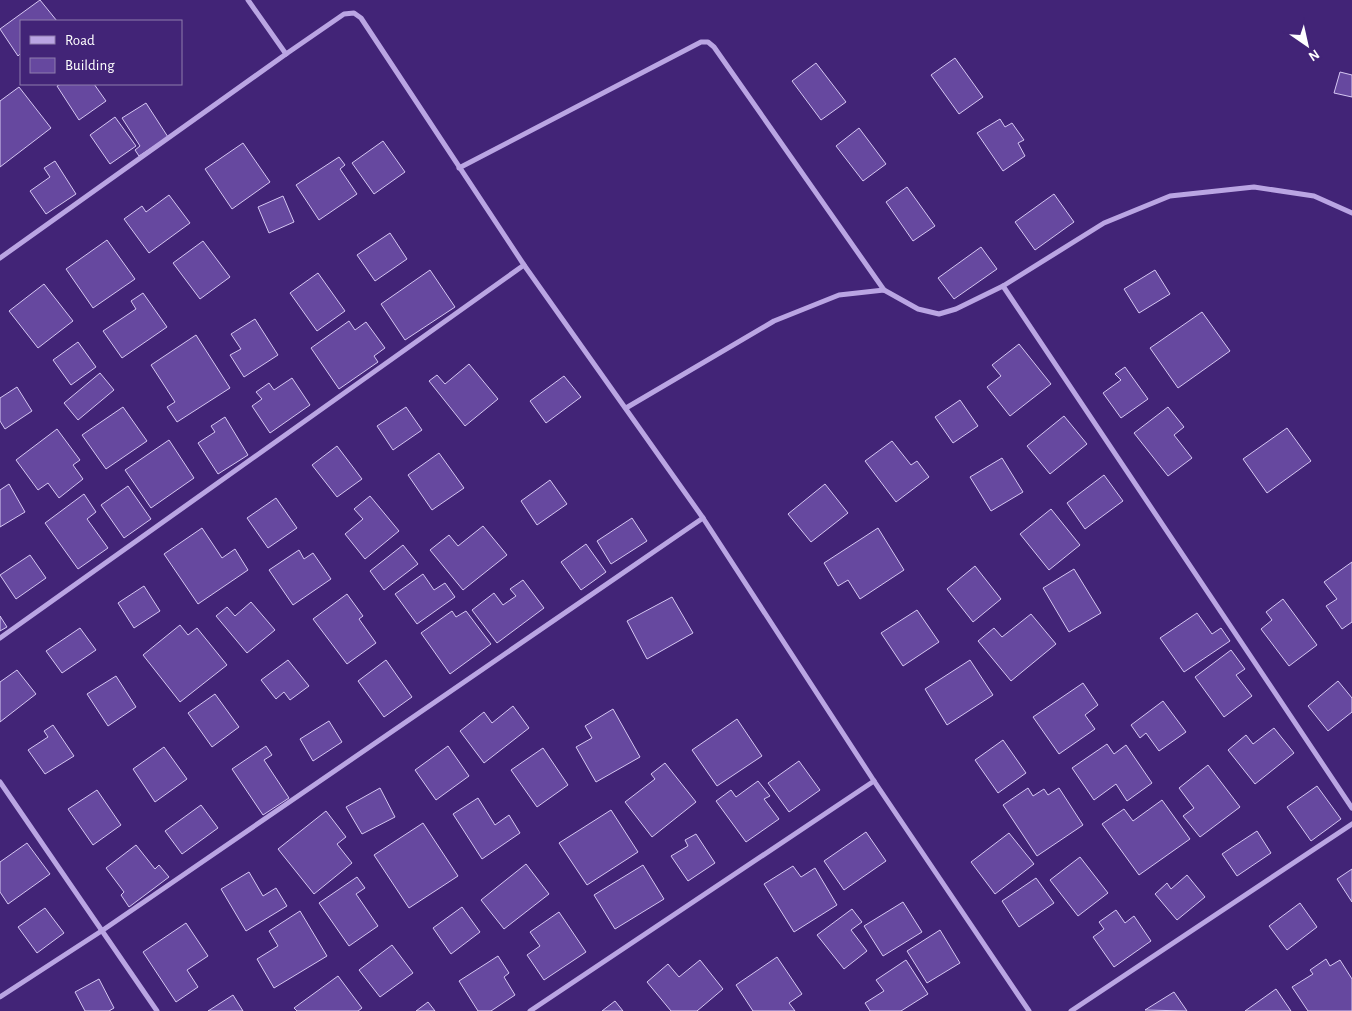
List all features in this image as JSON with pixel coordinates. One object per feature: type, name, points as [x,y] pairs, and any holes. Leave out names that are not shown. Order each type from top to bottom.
[{"type":"street","points":[[248,0],[286,54]]},
{"type":"street","points":[[0,258],[344,14],[354,13],[361,18],[524,264],[703,518],[874,781],[1029,1011]]},
{"type":"street","points":[[459,168],[701,42],[708,42],[714,47],[884,290],[918,309],[939,314],[956,309],[1003,286],[1104,223],[1170,196],[1254,186],[1314,196],[1352,213]]},
{"type":"street","points":[[0,638],[524,264]]},
{"type":"street","points":[[1003,286],[1352,808]]},
{"type":"street","points":[[626,408],[774,321],[839,295],[884,290]]},
{"type":"street","points":[[0,997],[103,930],[703,518]]},
{"type":"street","points":[[530,1011],[874,781]]},
{"type":"street","points":[[0,782],[157,1011]]},
{"type":"street","points":[[1071,1011],[1352,824]]},
{"type":"building","points":[[40,0],[56,20],[20,20],[20,54],[18,56],[0,29]]},
{"type":"building","points":[[955,58],[983,97],[959,114],[931,75]]},
{"type":"building","points":[[816,63],[846,102],[821,120],[792,81]]},
{"type":"building","points":[[1340,72],[1352,75],[1352,97],[1334,93]]},
{"type":"building","points":[[95,85],[106,101],[79,120],[57,86]]},
{"type":"building","points":[[19,87],[51,128],[0,167],[0,101]]},
{"type":"building","points":[[146,103],[168,137],[139,156],[135,150],[140,146],[122,118]]},
{"type":"building","points":[[115,117],[136,146],[110,164],[90,135]]},
{"type":"building","points":[[1000,119],[1005,127],[1012,123],[1024,140],[1018,143],[1025,156],[1003,171],[977,133]]},
{"type":"building","points":[[859,128],[886,164],[863,181],[836,146]]},
{"type":"building","points":[[383,141],[405,172],[374,194],[352,163]]},
{"type":"building","points":[[243,143],[270,182],[232,209],[205,169]]},
{"type":"building","points":[[339,157],[345,165],[340,169],[357,194],[319,220],[296,185]]},
{"type":"building","points":[[55,161],[76,194],[46,214],[30,191],[50,177],[44,168]]},
{"type":"building","points":[[907,187],[935,226],[913,241],[886,202]]},
{"type":"building","points":[[1054,194],[1074,222],[1035,250],[1015,222]]},
{"type":"building","points":[[169,195],[190,223],[149,253],[124,219],[142,206],[146,212]]},
{"type":"building","points":[[283,196],[294,222],[269,233],[258,207]]},
{"type":"building","points":[[390,233],[407,259],[375,281],[357,255]]},
{"type":"building","points":[[107,240],[135,279],[93,308],[66,269]]},
{"type":"building","points":[[203,241],[230,277],[200,299],[173,263]]},
{"type":"building","points":[[981,247],[997,269],[954,299],[938,278]]},
{"type":"building","points":[[430,270],[455,307],[405,340],[381,304]]},
{"type":"building","points":[[1155,270],[1170,294],[1139,313],[1124,289]]},
{"type":"building","points":[[318,273],[345,311],[317,331],[290,293]]},
{"type":"building","points":[[44,284],[73,321],[38,348],[9,311]]},
{"type":"building","points":[[143,293],[167,327],[122,358],[103,331],[136,309],[131,301]]},
{"type":"building","points":[[1202,312],[1230,351],[1178,388],[1150,348]]},
{"type":"building","points":[[255,319],[278,355],[244,377],[230,355],[241,349],[231,334]]},
{"type":"building","points":[[349,321],[355,330],[366,322],[385,348],[374,356],[378,362],[339,389],[311,348]]},
{"type":"building","points":[[196,335],[230,388],[177,422],[167,407],[175,402],[151,365]]},
{"type":"building","points":[[78,342],[96,367],[71,385],[53,360]]},
{"type":"building","points":[[1019,344],[1051,384],[1010,416],[987,387],[1001,376],[992,365]]},
{"type":"building","points":[[469,364],[498,399],[465,426],[429,381],[437,375],[445,384]]},
{"type":"building","points":[[1125,367],[1148,399],[1121,418],[1103,393],[1121,380],[1115,374]]},
{"type":"building","points":[[100,373],[114,390],[78,420],[64,403]]},
{"type":"building","points":[[564,376],[581,397],[546,423],[530,401]]},
{"type":"building","points":[[292,378],[310,405],[270,433],[252,406],[262,399],[256,392],[269,383],[274,390]]},
{"type":"building","points":[[17,387],[32,411],[5,429],[0,421],[0,398]]},
{"type":"building","points":[[960,400],[978,426],[953,443],[935,417]]},
{"type":"building","points":[[123,407],[147,441],[106,469],[82,435]]},
{"type":"building","points":[[406,407],[422,430],[393,450],[377,426]]},
{"type":"building","points":[[1168,407],[1184,427],[1174,435],[1192,458],[1168,476],[1134,433]]},
{"type":"building","points":[[1064,416],[1087,444],[1050,474],[1027,446]]},
{"type":"building","points":[[225,417],[248,455],[218,474],[198,443],[215,432],[211,426]]},
{"type":"building","points":[[1287,428],[1311,461],[1267,493],[1243,459]]},
{"type":"building","points":[[57,429],[80,460],[73,465],[83,479],[59,498],[48,483],[38,490],[16,460]]},
{"type":"building","points":[[169,440],[194,478],[151,508],[125,470]]},
{"type":"building","points":[[892,441],[911,465],[917,461],[929,477],[896,502],[865,461]]},
{"type":"building","points":[[337,446],[362,479],[337,497],[312,465]]},
{"type":"building","points":[[439,453],[464,488],[432,510],[408,475]]},
{"type":"building","points":[[1002,458],[1023,492],[991,511],[970,477]]},
{"type":"building","points":[[1104,475],[1123,501],[1085,529],[1067,503]]},
{"type":"building","points":[[550,480],[567,504],[537,525],[521,501]]},
{"type":"building","points":[[9,484],[25,512],[0,527],[0,490]]},
{"type":"building","points":[[825,484],[848,513],[811,542],[788,514]]},
{"type":"building","points":[[128,486],[151,519],[124,538],[101,505]]},
{"type":"building","points":[[84,494],[96,512],[87,519],[108,548],[78,569],[45,523]]},
{"type":"building","points":[[370,496],[399,531],[365,559],[345,534],[363,519],[354,509]]},
{"type":"building","points":[[276,498],[297,528],[268,548],[247,518]]},
{"type":"building","points":[[1051,509],[1080,545],[1049,570],[1020,534]]},
{"type":"building","points":[[632,518],[647,541],[611,564],[597,541]]},
{"type":"building","points":[[483,526],[507,555],[463,590],[430,550],[449,535],[458,546]]},
{"type":"building","points":[[202,528],[222,558],[235,549],[248,570],[198,604],[164,554]]},
{"type":"building","points":[[878,528],[904,570],[860,599],[848,580],[838,586],[824,563]]},
{"type":"building","points":[[586,544],[606,572],[581,590],[561,562]]},
{"type":"building","points":[[403,545],[418,564],[384,590],[370,571]]},
{"type":"building","points":[[299,550],[304,559],[313,553],[331,579],[293,605],[269,570]]},
{"type":"building","points":[[30,555],[46,578],[16,599],[0,575]]},
{"type":"building","points":[[1352,562],[1352,622],[1342,629],[1326,606],[1337,599],[1324,582]]},
{"type":"building","points":[[975,566],[1001,599],[973,622],[947,589]]},
{"type":"building","points":[[1074,569],[1101,613],[1069,632],[1043,588]]},
{"type":"building","points":[[423,574],[434,590],[445,583],[455,597],[417,624],[395,594]]},
{"type":"building","points":[[523,580],[544,608],[497,643],[472,610],[494,593],[503,605],[516,596],[510,589]]},
{"type":"building","points":[[144,586],[160,611],[134,628],[118,603]]},
{"type":"building","points":[[347,594],[363,616],[359,619],[376,643],[347,664],[313,619]]},
{"type":"building","points":[[672,597],[693,633],[647,659],[627,621]]},
{"type":"building","points":[[1283,599],[1317,645],[1289,666],[1261,629],[1272,620],[1266,612]]},
{"type":"building","points":[[251,602],[275,630],[247,653],[216,616],[227,607],[235,616]]},
{"type":"building","points":[[917,610],[939,642],[903,666],[881,633]]},
{"type":"building","points":[[452,611],[456,617],[466,611],[491,644],[450,674],[421,633]]},
{"type":"building","points":[[1197,613],[1212,634],[1221,628],[1230,641],[1184,672],[1160,638]]},
{"type":"building","points":[[1031,614],[1056,644],[1011,681],[978,641],[994,628],[1002,637]]},
{"type":"building","points":[[0,616],[7,627],[0,631]]},
{"type":"building","points":[[180,625],[188,635],[197,628],[227,665],[180,702],[143,655]]},
{"type":"building","points":[[80,628],[96,650],[62,673],[46,651]]},
{"type":"building","points":[[1231,650],[1245,669],[1236,675],[1252,696],[1224,717],[1195,677]]},
{"type":"building","points":[[288,660],[309,686],[290,700],[284,692],[276,699],[261,680]]},
{"type":"building","points":[[386,660],[412,697],[384,717],[358,681]]},
{"type":"building","points":[[970,660],[993,695],[947,725],[925,689]]},
{"type":"building","points":[[17,670],[36,694],[0,722],[0,682]]},
{"type":"building","points":[[116,676],[136,707],[108,726],[87,694]]},
{"type":"building","points":[[1338,681],[1352,698],[1352,712],[1328,731],[1308,706]]},
{"type":"building","points":[[1083,683],[1098,705],[1085,715],[1095,729],[1059,754],[1033,717]]},
{"type":"building","points":[[215,694],[239,727],[212,747],[188,713]]},
{"type":"building","points":[[1163,701],[1186,732],[1159,751],[1146,733],[1140,738],[1131,725]]},
{"type":"building","points":[[513,706],[529,728],[484,763],[460,731],[484,712],[492,723]]},
{"type":"building","points":[[613,709],[640,757],[596,782],[576,747],[592,738],[585,726]]},
{"type":"building","points":[[737,719],[762,756],[717,786],[692,750]]},
{"type":"building","points":[[329,721],[342,742],[313,761],[300,739]]},
{"type":"building","points":[[53,725],[74,756],[45,774],[28,750],[48,737],[44,731]]},
{"type":"building","points":[[1274,728],[1294,753],[1255,784],[1228,750],[1246,735],[1253,744]]},
{"type":"building","points":[[1003,740],[1026,773],[998,793],[975,760]]},
{"type":"building","points":[[1107,744],[1114,754],[1126,745],[1152,783],[1127,801],[1116,784],[1094,800],[1072,768]]},
{"type":"building","points":[[266,746],[272,755],[264,760],[289,798],[263,815],[232,769]]},
{"type":"building","points":[[448,746],[469,776],[436,800],[415,770]]},
{"type":"building","points":[[164,747],[187,779],[155,802],[133,769]]},
{"type":"building","points":[[543,748],[568,785],[537,807],[511,770]]},
{"type":"building","points":[[799,761],[820,790],[789,812],[768,783]]},
{"type":"building","points":[[665,763],[696,802],[652,837],[625,802],[655,779],[651,774]]},
{"type":"building","points":[[1208,765],[1240,807],[1200,837],[1183,816],[1194,808],[1179,788]]},
{"type":"building","points":[[758,781],[770,796],[764,799],[779,819],[746,842],[716,801],[731,790],[736,797]]},
{"type":"building","points":[[1317,786],[1341,819],[1311,841],[1287,807]]},
{"type":"building","points":[[380,788],[395,817],[362,834],[346,807]]},
{"type":"building","points":[[1028,788],[1033,796],[1044,789],[1048,795],[1059,788],[1083,825],[1037,856],[1003,805]]},
{"type":"building","points":[[97,790],[121,825],[93,845],[68,809]]},
{"type":"building","points":[[478,798],[495,825],[509,815],[520,833],[482,859],[453,814]]},
{"type":"building","points":[[1162,800],[1190,839],[1139,875],[1102,824],[1124,809],[1133,821]]},
{"type":"building","points":[[201,805],[218,828],[182,854],[165,831]]},
{"type":"building","points":[[611,810],[638,852],[587,885],[559,843]]},
{"type":"building","points":[[326,811],[346,837],[337,844],[352,863],[314,894],[278,849]]},
{"type":"building","points":[[423,823],[458,876],[409,908],[374,855]]},
{"type":"building","points":[[1257,831],[1271,853],[1237,876],[1222,854]]},
{"type":"building","points":[[866,832],[886,861],[844,890],[824,861]]},
{"type":"building","points":[[1009,833],[1034,864],[995,894],[971,862]]},
{"type":"building","points":[[696,834],[715,863],[688,881],[671,856],[688,846],[685,840]]},
{"type":"building","points":[[27,843],[50,874],[8,904],[0,892],[0,862]]},
{"type":"building","points":[[136,845],[155,869],[159,865],[169,877],[129,907],[121,895],[124,892],[106,868]]},
{"type":"building","points":[[1080,857],[1108,893],[1078,916],[1050,880]]},
{"type":"building","points":[[526,864],[549,894],[504,929],[481,900]]},
{"type":"building","points":[[643,865],[664,899],[615,929],[594,895]]},
{"type":"building","points":[[793,866],[801,877],[815,868],[837,905],[794,932],[764,884]]},
{"type":"building","points":[[1352,869],[1352,902],[1337,879]]},
{"type":"building","points":[[249,872],[263,896],[276,888],[287,906],[246,931],[221,889]]},
{"type":"building","points":[[1187,875],[1205,897],[1177,920],[1155,894],[1167,883],[1171,889]]},
{"type":"building","points":[[357,877],[365,888],[356,894],[378,926],[349,946],[319,903]]},
{"type":"building","points":[[1036,878],[1054,903],[1019,927],[1002,901]]},
{"type":"building","points":[[903,902],[922,932],[883,956],[864,926]]},
{"type":"building","points":[[1300,903],[1317,927],[1287,950],[1269,926]]},
{"type":"building","points":[[462,907],[480,932],[451,954],[433,928]]},
{"type":"building","points":[[45,908],[64,933],[37,953],[18,927]]},
{"type":"building","points":[[852,909],[862,922],[851,930],[867,951],[844,969],[817,935]]},
{"type":"building","points":[[1116,910],[1125,923],[1134,916],[1151,941],[1114,967],[1093,937],[1104,929],[1099,922]]},
{"type":"building","points":[[300,911],[327,956],[274,988],[257,959],[278,946],[269,931]]},
{"type":"building","points":[[559,912],[586,952],[544,980],[527,955],[540,946],[530,932]]},
{"type":"building","points":[[186,923],[208,956],[187,970],[198,987],[176,1002],[143,952]]},
{"type":"building","points":[[940,930],[960,963],[927,983],[907,951]]},
{"type":"building","points":[[392,945],[413,973],[380,997],[359,970]]},
{"type":"building","points":[[498,956],[509,973],[504,977],[515,995],[491,1011],[478,1011],[459,981]]},
{"type":"building","points":[[777,957],[802,994],[789,1003],[795,1011],[753,1011],[736,985]]},
{"type":"building","points":[[1326,959],[1330,966],[1340,960],[1352,979],[1352,1011],[1308,1011],[1292,987],[1313,974],[1310,970]]},
{"type":"building","points":[[700,960],[723,989],[697,1011],[671,1011],[647,982],[668,964],[679,977]]},
{"type":"building","points":[[906,960],[928,994],[901,1011],[870,1011],[865,1003],[884,991],[876,980]]},
{"type":"building","points":[[338,976],[362,1008],[358,1011],[297,1011],[294,1008]]},
{"type":"building","points":[[99,979],[114,1008],[109,1011],[85,1011],[75,992]]},
{"type":"building","points":[[1276,989],[1291,1011],[1245,1011]]},
{"type":"building","points":[[1174,992],[1187,1011],[1145,1010]]},
{"type":"building","points":[[233,995],[243,1011],[208,1011]]},
{"type":"building","points":[[615,1001],[623,1011],[602,1011]]},
{"type":"building","points":[[428,1002],[435,1011],[416,1011]]}]
